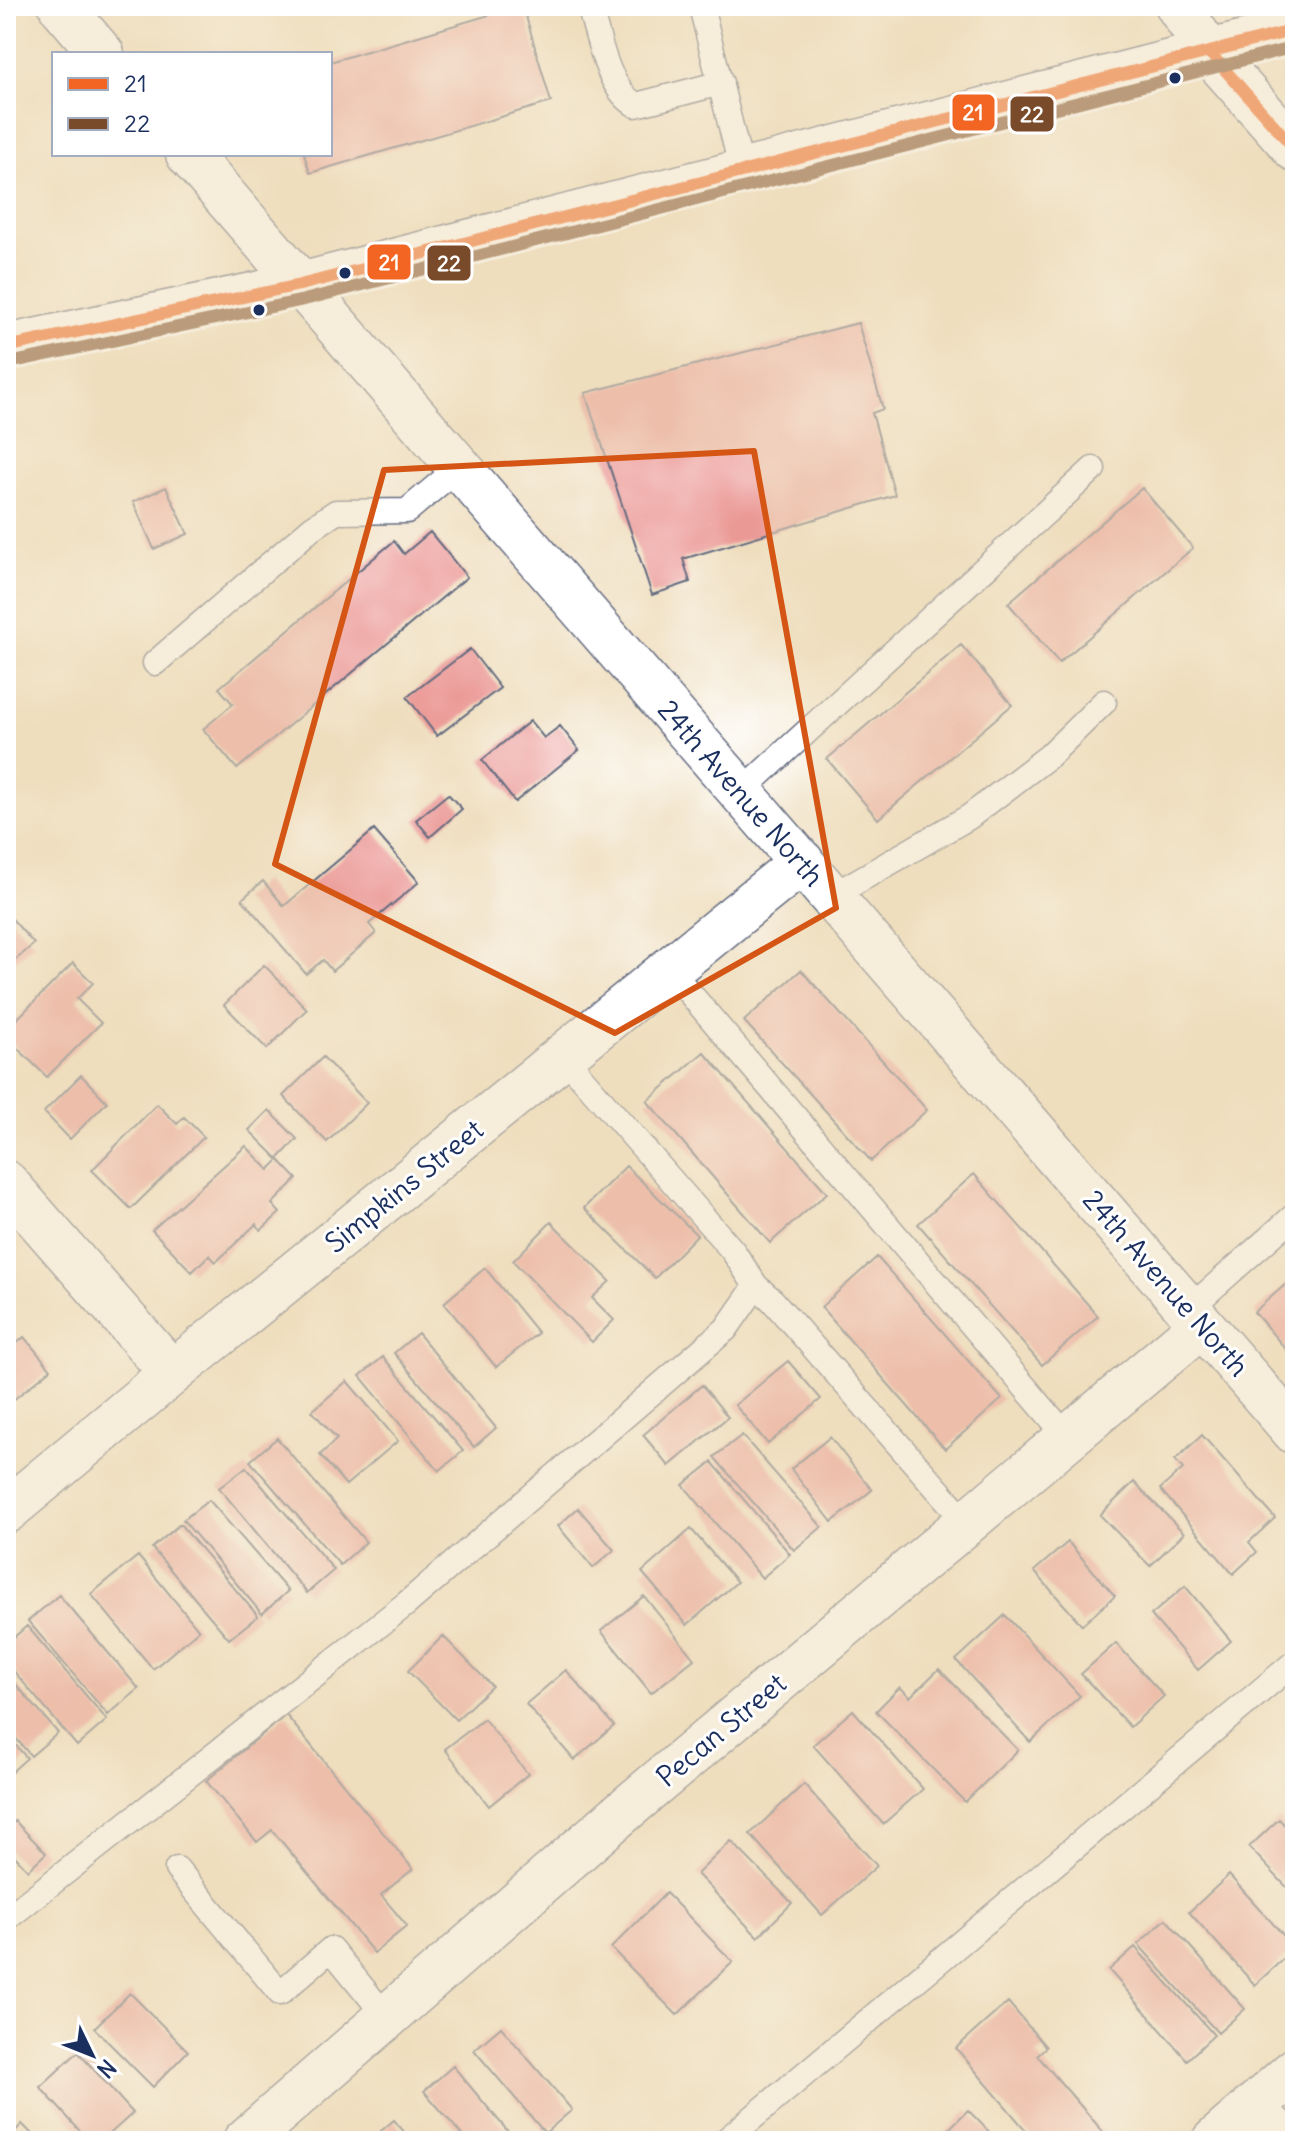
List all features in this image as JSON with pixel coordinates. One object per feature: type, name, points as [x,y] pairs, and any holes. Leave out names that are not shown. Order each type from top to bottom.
[{"type":"street","points":[[61,6],[100,52]]},
{"type":"street","points":[[1178,6],[1209,52],[1295,149]]},
{"type":"street","points":[[6,347],[300,285],[1295,30]]},
{"type":"street","name":"24th Avenue North","points":[[190,156],[1295,1432]]},
{"type":"street","name":"Simpkins Street","points":[[6,1511],[802,862]]},
{"type":"street","points":[[6,1183],[172,1373]]},
{"type":"street","name":"Pecan Street","points":[[245,2141],[619,1815],[1069,1439],[1196,1317]]},
{"type":"street","points":[[1214,2141],[1295,2070]]},
{"type":"street","points":[[1252,2107],[1285,2141]]},
{"type":"lane","points":[[589,6],[614,83],[626,100],[636,105],[721,83]]},
{"type":"lane","points":[[701,6],[742,171]]},
{"type":"lane","points":[[155,663],[312,528],[336,512],[407,511],[459,467]]},
{"type":"lane","points":[[741,792],[1093,469]]},
{"type":"lane","points":[[830,897],[969,817],[1049,756],[1104,702]]},
{"type":"lane","points":[[670,970],[1069,1439]]},
{"type":"lane","points":[[564,1057],[733,1251],[756,1286],[772,1300],[968,1524]]},
{"type":"lane","points":[[1196,1317],[1295,1215]]},
{"type":"lane","points":[[6,1919],[406,1604],[726,1329],[756,1286]]},
{"type":"lane","points":[[725,2141],[1295,1662]]},
{"type":"lane","points":[[177,1869],[280,1993],[331,1949],[388,2019]]},
{"type":"highlighted area","points":[[754,451],[836,908],[615,1033],[275,864],[384,470]]},
{"type":"building","points":[[523,6],[551,102],[310,173],[305,156],[332,156],[332,61]]},
{"type":"building","points":[[858,323],[883,409],[872,413],[895,495],[683,559],[690,582],[652,595],[585,393]]},
{"type":"building","points":[[166,487],[188,534],[154,549],[133,502]]},
{"type":"building","points":[[1142,488],[1193,548],[1059,663],[1008,603]]},
{"type":"building","points":[[430,532],[467,577],[237,769],[203,729],[233,704],[219,688],[394,541],[404,554]]},
{"type":"building","points":[[961,645],[1012,705],[878,819],[827,759]]},
{"type":"building","points":[[470,649],[500,688],[437,736],[407,697]]},
{"type":"building","points":[[530,721],[544,738],[560,726],[579,750],[515,802],[482,760]]},
{"type":"building","points":[[448,794],[462,809],[430,837],[416,820]]},
{"type":"building","points":[[374,830],[419,882],[369,924],[376,933],[332,971],[323,960],[306,974],[242,899],[263,881],[284,906]]},
{"type":"building","points":[[6,912],[34,944],[6,968]]},
{"type":"building","points":[[73,963],[93,983],[77,999],[101,1023],[47,1077],[6,1037],[6,1030]]},
{"type":"building","points":[[264,965],[307,1009],[267,1049],[224,1005]]},
{"type":"building","points":[[801,970],[927,1110],[871,1161],[744,1021]]},
{"type":"building","points":[[704,1052],[827,1193],[770,1243],[647,1101]]},
{"type":"building","points":[[323,1057],[367,1103],[327,1142],[283,1096]]},
{"type":"building","points":[[81,1075],[107,1102],[70,1139],[44,1112]]},
{"type":"building","points":[[157,1104],[177,1124],[184,1117],[204,1137],[131,1209],[92,1170]]},
{"type":"building","points":[[269,1110],[297,1139],[278,1159],[249,1130]]},
{"type":"building","points":[[246,1146],[269,1170],[279,1160],[297,1179],[272,1204],[280,1213],[261,1230],[256,1224],[216,1262],[209,1255],[192,1272],[152,1230]]},
{"type":"building","points":[[626,1166],[697,1235],[655,1278],[584,1208]]},
{"type":"building","points":[[974,1174],[1098,1316],[1042,1365],[918,1224]]},
{"type":"building","points":[[551,1222],[610,1281],[592,1298],[614,1320],[592,1342],[513,1261]]},
{"type":"building","points":[[877,1257],[1002,1399],[945,1449],[821,1307]]},
{"type":"building","points":[[485,1268],[538,1333],[496,1367],[444,1303]]},
{"type":"building","points":[[1295,1276],[1295,1360],[1254,1312]]},
{"type":"building","points":[[418,1333],[496,1428],[474,1447],[394,1353]]},
{"type":"building","points":[[24,1337],[51,1369],[6,1406],[6,1353]]},
{"type":"building","points":[[383,1357],[463,1451],[439,1471],[360,1376]]},
{"type":"building","points":[[788,1361],[821,1399],[768,1444],[735,1405]]},
{"type":"building","points":[[347,1381],[398,1441],[346,1485],[320,1455],[337,1439],[312,1411]]},
{"type":"building","points":[[702,1385],[728,1417],[669,1466],[643,1435]]},
{"type":"building","points":[[742,1435],[822,1527],[794,1550],[714,1457]]},
{"type":"building","points":[[1202,1435],[1275,1518],[1249,1542],[1257,1552],[1233,1574],[1160,1489],[1183,1469],[1175,1460]]},
{"type":"building","points":[[830,1437],[872,1490],[832,1522],[791,1469]]},
{"type":"building","points":[[277,1438],[366,1542],[340,1565],[250,1461]]},
{"type":"building","points":[[712,1462],[790,1554],[762,1578],[683,1485]]},
{"type":"building","points":[[246,1467],[334,1570],[307,1593],[219,1488]]},
{"type":"building","points":[[1134,1482],[1184,1533],[1150,1566],[1100,1515]]},
{"type":"building","points":[[209,1500],[288,1591],[262,1614],[183,1520]]},
{"type":"building","points":[[578,1508],[614,1550],[593,1568],[558,1526]]},
{"type":"building","points":[[180,1524],[258,1616],[229,1639],[152,1548]]},
{"type":"building","points":[[691,1529],[737,1582],[687,1625],[642,1572]]},
{"type":"building","points":[[1068,1542],[1115,1596],[1082,1625],[1034,1571]]},
{"type":"building","points":[[138,1556],[199,1630],[153,1669],[91,1594]]},
{"type":"building","points":[[1185,1586],[1231,1641],[1198,1670],[1151,1615]]},
{"type":"building","points":[[59,1595],[139,1689],[108,1715],[28,1621]]},
{"type":"building","points":[[644,1596],[694,1659],[651,1693],[601,1631]]},
{"type":"building","points":[[1005,1615],[1080,1696],[1030,1742],[956,1660]]},
{"type":"building","points":[[27,1626],[107,1720],[77,1746],[6,1662],[6,1644]]},
{"type":"building","points":[[443,1636],[492,1686],[456,1720],[408,1671]]},
{"type":"building","points":[[1116,1643],[1164,1696],[1130,1727],[1081,1674]]},
{"type":"building","points":[[939,1669],[1018,1750],[965,1802],[876,1711],[900,1687],[910,1697]]},
{"type":"building","points":[[566,1670],[614,1726],[574,1760],[526,1704]]},
{"type":"building","points":[[6,1673],[58,1733],[31,1756],[6,1727]]},
{"type":"building","points":[[853,1710],[923,1789],[883,1824],[813,1745]]},
{"type":"building","points":[[286,1715],[413,1869],[381,1895],[407,1926],[374,1953],[272,1830],[257,1842],[206,1781]]},
{"type":"building","points":[[484,1719],[528,1774],[489,1806],[445,1749]]},
{"type":"building","points":[[6,1734],[27,1758],[6,1777]]},
{"type":"building","points":[[804,1784],[877,1866],[822,1915],[750,1834]]},
{"type":"building","points":[[1279,1819],[1295,1836],[1295,1896],[1249,1847]]},
{"type":"building","points":[[15,1821],[46,1853],[28,1870],[6,1847],[6,1829]]},
{"type":"building","points":[[731,1841],[792,1903],[758,1937],[697,1874]]},
{"type":"building","points":[[1229,1875],[1295,1948],[1255,1985],[1189,1912]]},
{"type":"building","points":[[666,1893],[733,1962],[677,2015],[611,1948]]},
{"type":"building","points":[[1166,1919],[1245,2009],[1218,2033],[1138,1944]]},
{"type":"building","points":[[1135,1947],[1214,2035],[1187,2060],[1109,1970]]},
{"type":"building","points":[[130,1993],[188,2051],[153,2087],[94,2028]]},
{"type":"building","points":[[1008,2002],[1046,2047],[1037,2055],[1111,2141],[1035,2141],[956,2048]]},
{"type":"building","points":[[501,2027],[572,2110],[545,2133],[474,2050]]},
{"type":"building","points":[[78,2052],[133,2113],[102,2141],[89,2141],[40,2087]]},
{"type":"building","points":[[453,2066],[516,2141],[467,2141],[424,2091]]},
{"type":"building","points":[[968,2110],[998,2141],[937,2141]]},
{"type":"building","points":[[394,2120],[412,2141],[369,2141]]},
{"type":"building","points":[[22,2124],[39,2141],[6,2141]]},
{"type":"transit line","name":"21","points":[[6,347],[300,285],[1295,30]]},
{"type":"transit line","name":"22","points":[[9,363],[304,300],[1295,47]]},
{"type":"transit line","name":"21","points":[[1209,52],[1295,149]]}]
